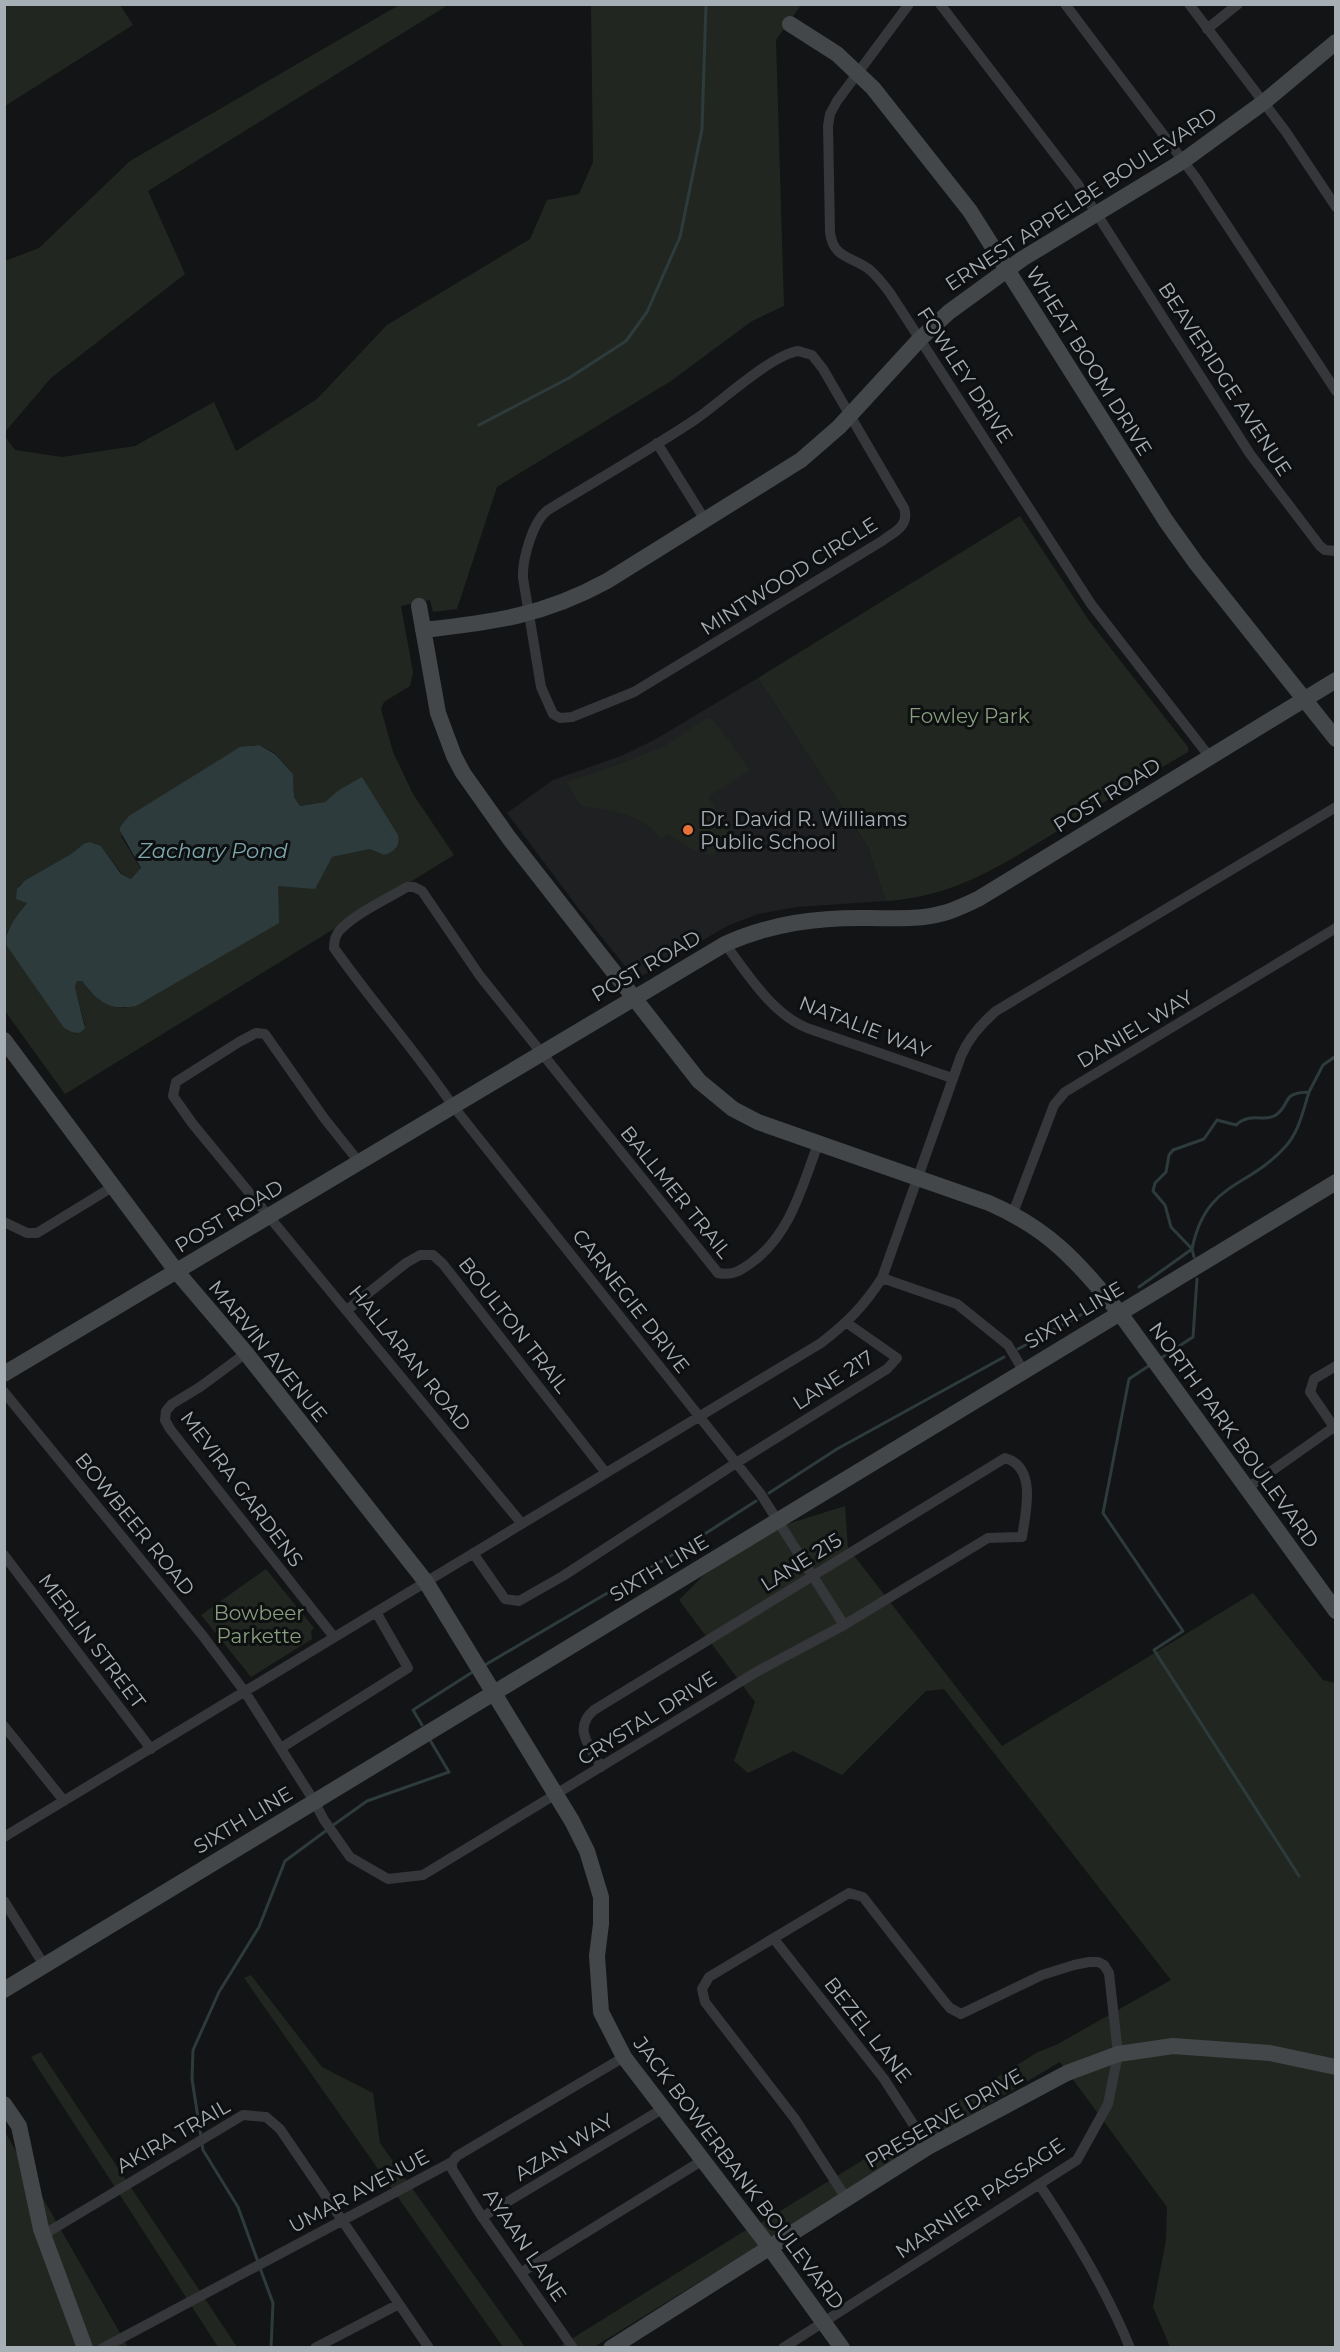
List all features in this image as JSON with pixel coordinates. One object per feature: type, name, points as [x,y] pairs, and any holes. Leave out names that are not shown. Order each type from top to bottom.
[{"type":"street","name":"FOWLEY DRIVE","points":[[909,4],[837,101],[829,119],[831,239],[836,250],[872,272],[890,292],[1092,604],[1209,756]]},
{"type":"street","name":"BEAVERIDGE AVENUE","points":[[940,4],[1068,171],[1262,471],[1320,546],[1325,550],[1335,551]]},
{"type":"street","points":[[1065,4],[1183,161],[1335,391]]},
{"type":"street","points":[[1189,4],[1286,132],[1335,207]]},
{"type":"street","points":[[1208,28],[1238,4]]},
{"type":"street","name":"WHEAT BOOM DRIVE","points":[[790,24],[837,54],[859,73],[894,113],[969,212],[1166,521],[1196,563],[1335,739]]},
{"type":"street","name":"ERNEST APPELBE BOULEVARD","points":[[423,630],[479,624],[530,614],[593,589],[801,460],[851,415],[920,339],[949,312],[1006,270],[1183,161],[1264,102],[1335,42]]},
{"type":"street","name":"MINTWOOD CIRCLE","points":[[795,352],[809,353],[818,360],[851,415],[905,512],[905,520],[901,527],[882,541],[640,689],[572,717],[556,716],[549,710],[538,674],[530,614],[522,578],[523,564],[541,515],[698,417],[768,366],[795,352]]},
{"type":"street","points":[[657,443],[705,520]]},
{"type":"street","name":"NORTH PARK BOULEVARD","points":[[419,606],[438,713],[458,765],[509,838],[699,1081],[733,1109],[758,1122],[1012,1213],[1065,1250],[1086,1271],[1119,1312],[1335,1611]]},
{"type":"street","name":"POST ROAD","points":[[4,1374],[725,944],[772,926],[870,918],[896,919],[943,913],[978,900],[1335,680]]},
{"type":"street","points":[[4,1837],[821,1343],[847,1323],[868,1299],[882,1278],[952,1078],[972,1035],[996,1011],[1335,807]]},
{"type":"street","name":"CARNEGIE DRIVE","points":[[541,1052],[480,976],[422,891],[414,887],[407,887],[348,923],[338,932],[334,948],[419,1057],[453,1106],[736,1463],[779,1520],[844,1624]]},
{"type":"street","name":"DANIEL WAY","points":[[1012,1213],[1054,1105],[1065,1092],[1335,928]]},
{"type":"street","name":"NATALIE WAY","points":[[725,944],[766,996],[794,1022],[952,1078]]},
{"type":"street","name":"HALLARAN ROAD","points":[[359,1162],[324,1118],[265,1034],[256,1033],[239,1042],[176,1082],[173,1096],[210,1146],[522,1524]]},
{"type":"street","name":"MARVIN AVENUE","points":[[4,1040],[177,1272],[246,1353],[426,1582],[492,1692]]},
{"type":"street","name":"BALLMER TRAIL","points":[[541,1052],[718,1273],[729,1275],[741,1270],[764,1254],[776,1241],[796,1204],[818,1144]]},
{"type":"street","name":"SIXTH LINE","points":[[4,1989],[1335,1182]]},
{"type":"street","points":[[4,1222],[27,1233],[37,1233],[114,1186]]},
{"type":"street","name":"BOULTON TRAIL","points":[[347,1310],[406,1263],[420,1255],[433,1255],[443,1264],[606,1473]]},
{"type":"street","points":[[882,1278],[957,1304],[1008,1345],[1023,1370]]},
{"type":"street","name":"LANE 217","points":[[736,1463],[887,1369],[897,1358],[847,1323]]},
{"type":"street","name":"MEVIRA GARDENS","points":[[246,1353],[200,1388],[172,1404],[166,1411],[165,1420],[334,1638]]},
{"type":"street","points":[[1246,1489],[1335,1428],[1310,1392],[1314,1379],[1335,1366]]},
{"type":"street","name":"BOWBEER ROAD","points":[[4,1392],[203,1636],[245,1692],[314,1801]]},
{"type":"street","name":"LANE 215","points":[[601,1767],[583,1732],[584,1720],[588,1715],[1005,1458],[1016,1461],[1025,1476],[1026,1514],[1022,1537]]},
{"type":"street","points":[[473,1553],[505,1599],[519,1601],[563,1576],[736,1463]]},
{"type":"street","name":"CRYSTAL DRIVE","points":[[314,1801],[324,1820],[350,1857],[388,1879],[423,1875],[758,1671],[844,1624],[988,1538],[1022,1537]]},
{"type":"street","name":"MERLIN STREET","points":[[4,1555],[151,1749]]},
{"type":"street","points":[[281,1748],[408,1668],[376,1612]]},
{"type":"street","name":"JACK BOWERBANK BOULEVARD","points":[[492,1692],[587,1851],[601,1897],[601,1924],[597,1956],[602,2012],[624,2057],[770,2247],[842,2348]]},
{"type":"street","points":[[4,1726],[64,1801]]},
{"type":"street","name":"MARNIER PASSAGE","points":[[783,2348],[1077,2160],[1108,2104],[1118,2054],[1109,1973],[1104,1965],[1089,1962],[1042,1975],[961,2014],[950,2008],[863,1897],[855,1893],[842,1896],[709,1977],[704,1983],[703,1996],[711,2011],[795,2119],[846,2198]]},
{"type":"street","points":[[4,1902],[44,1965]]},
{"type":"street","name":"BEZEL LANE","points":[[774,1939],[884,2079],[928,2147]]},
{"type":"street","name":"PRESERVE DRIVE","points":[[611,2348],[928,2147],[1066,2073],[1118,2054],[1173,2046],[1270,2053],[1335,2067]]},
{"type":"street","name":"UMAR AVENUE","points":[[103,2348],[452,2162],[457,2156],[624,2057]]},
{"type":"street","points":[[4,2104],[19,2126],[43,2235],[85,2348]]},
{"type":"street","name":"AZAN WAY","points":[[482,2217],[664,2108]]},
{"type":"street","name":"AKIRA TRAIL","points":[[43,2235],[243,2115],[266,2117],[280,2130],[429,2348]]},
{"type":"street","points":[[522,2272],[703,2160]]},
{"type":"street","name":"AYAAN LANE","points":[[452,2162],[452,2169],[482,2217],[573,2348]]},
{"type":"street","points":[[1039,2184],[1076,2239],[1115,2310],[1130,2348]]},
{"type":"street","points":[[315,2348],[399,2304]]},
{"type":"shaded area","name":"Dr. David R. Williams Public School","points":[[758,678],[868,847],[886,901],[797,907],[758,914],[727,926],[642,976],[633,976],[507,813],[553,780],[621,756],[654,740]]},
{"type":"green space","points":[[5,4],[120,5],[133,25],[5,106]]},
{"type":"green space","points":[[399,5],[448,5],[148,191],[185,274],[51,378],[5,432],[5,261],[39,248],[130,161]]},
{"type":"green space","points":[[591,5],[801,5],[776,40],[784,306],[752,321],[671,381],[497,487],[457,609],[433,612],[430,600],[401,606],[413,672],[410,686],[384,702],[381,709],[393,752],[413,794],[454,855],[65,1094],[5,1011],[4,435],[15,450],[62,457],[135,446],[214,402],[236,451],[317,399],[387,325],[530,239],[547,200],[579,194],[593,162]],"holes":[[[252,745],[259,745],[275,753],[293,774],[294,797],[300,806],[325,802],[336,794],[397,848],[384,855],[370,849],[332,857],[278,885],[126,1008],[106,1003],[95,996],[82,981],[77,981],[75,987],[85,1025],[77,1034],[64,1028],[7,932],[27,903],[23,900],[18,886],[90,842],[101,846],[122,874],[131,879],[141,869],[121,836]]]},
{"type":"green space","name":"Fowley Park","points":[[1020,516],[1090,622],[1188,747],[1188,752],[980,876],[936,892],[886,901],[868,847],[758,678]]},
{"type":"green space","points":[[707,718],[714,721],[750,770],[708,797],[731,833],[715,840],[725,845],[712,855],[694,850],[667,834],[661,839],[645,824],[625,814],[581,806],[567,782],[665,746]]},
{"type":"green space","points":[[845,1506],[848,1548],[1002,1746],[1253,1593],[1323,1680],[1335,1683],[1335,2347],[1170,2347],[1153,2307],[1166,2240],[1167,2207],[1060,2062],[594,2347],[557,2348],[1038,2052],[1056,2045],[1171,1980],[944,1689],[926,1691],[842,1775],[793,1751],[748,1773],[734,1761],[755,1702],[679,1600],[704,1575],[778,1527]]},
{"type":"green space","name":"Bowbeer Parkette","points":[[266,1569],[314,1628],[311,1631],[312,1639],[251,1677],[201,1615]]},
{"type":"green space","points":[[251,1975],[322,2067],[373,2093],[380,2143],[525,2347],[503,2347],[244,1978]]},
{"type":"green space","points":[[41,2052],[237,2347],[218,2347],[31,2057]]},
{"type":"green space","points":[[5,2132],[128,2347],[5,2347]]},
{"type":"water","name":"Zachary Pond","points":[[259,745],[275,754],[293,774],[294,797],[300,806],[325,802],[339,790],[362,777],[398,835],[396,848],[384,855],[370,849],[332,857],[315,889],[278,886],[279,923],[136,1006],[111,1006],[93,994],[82,981],[77,981],[75,987],[85,1028],[77,1033],[64,1028],[7,946],[9,929],[27,903],[16,899],[17,889],[24,881],[90,842],[101,846],[121,874],[131,879],[141,868],[120,831],[120,827],[129,816],[240,747]]},
{"type":"waterway","points":[[479,425],[569,378],[626,341],[647,312],[680,237],[702,129],[706,4]]},
{"type":"waterway","points":[[1194,1257],[1192,1249],[1171,1227],[1165,1205],[1153,1191],[1155,1183],[1166,1172],[1169,1155],[1173,1150],[1204,1139],[1217,1120],[1236,1125],[1247,1119],[1276,1115],[1294,1094],[1309,1092],[1323,1065],[1336,1056]]},
{"type":"waterway","points":[[1139,1287],[1192,1249],[1198,1227],[1217,1198],[1256,1172],[1285,1147],[1297,1128],[1309,1092]]},
{"type":"waterway","points":[[1161,1358],[1193,1337],[1197,1279]]},
{"type":"waterway","points":[[1018,1349],[1099,1305]]},
{"type":"waterway","points":[[769,1493],[837,1449],[1004,1357]]},
{"type":"waterway","points":[[1150,1365],[1129,1379],[1103,1513],[1183,1631],[1154,1650],[1299,1876]]},
{"type":"waterway","points":[[485,1665],[672,1555],[756,1501]]},
{"type":"waterway","points":[[422,1725],[413,1710],[471,1673]]},
{"type":"waterway","points":[[332,1826],[367,1801],[449,1772],[430,1740]]},
{"type":"waterway","points":[[201,2137],[192,2079],[193,2050],[219,1992],[259,1927],[285,1861],[327,1830]]},
{"type":"waterway","points":[[202,2144],[203,2150],[238,2207],[258,2262]]},
{"type":"waterway","points":[[260,2268],[273,2303],[271,2348]]},
{"type":"place","name":"Dr. David R. Williams Public School","points":[[688,830]]}]
